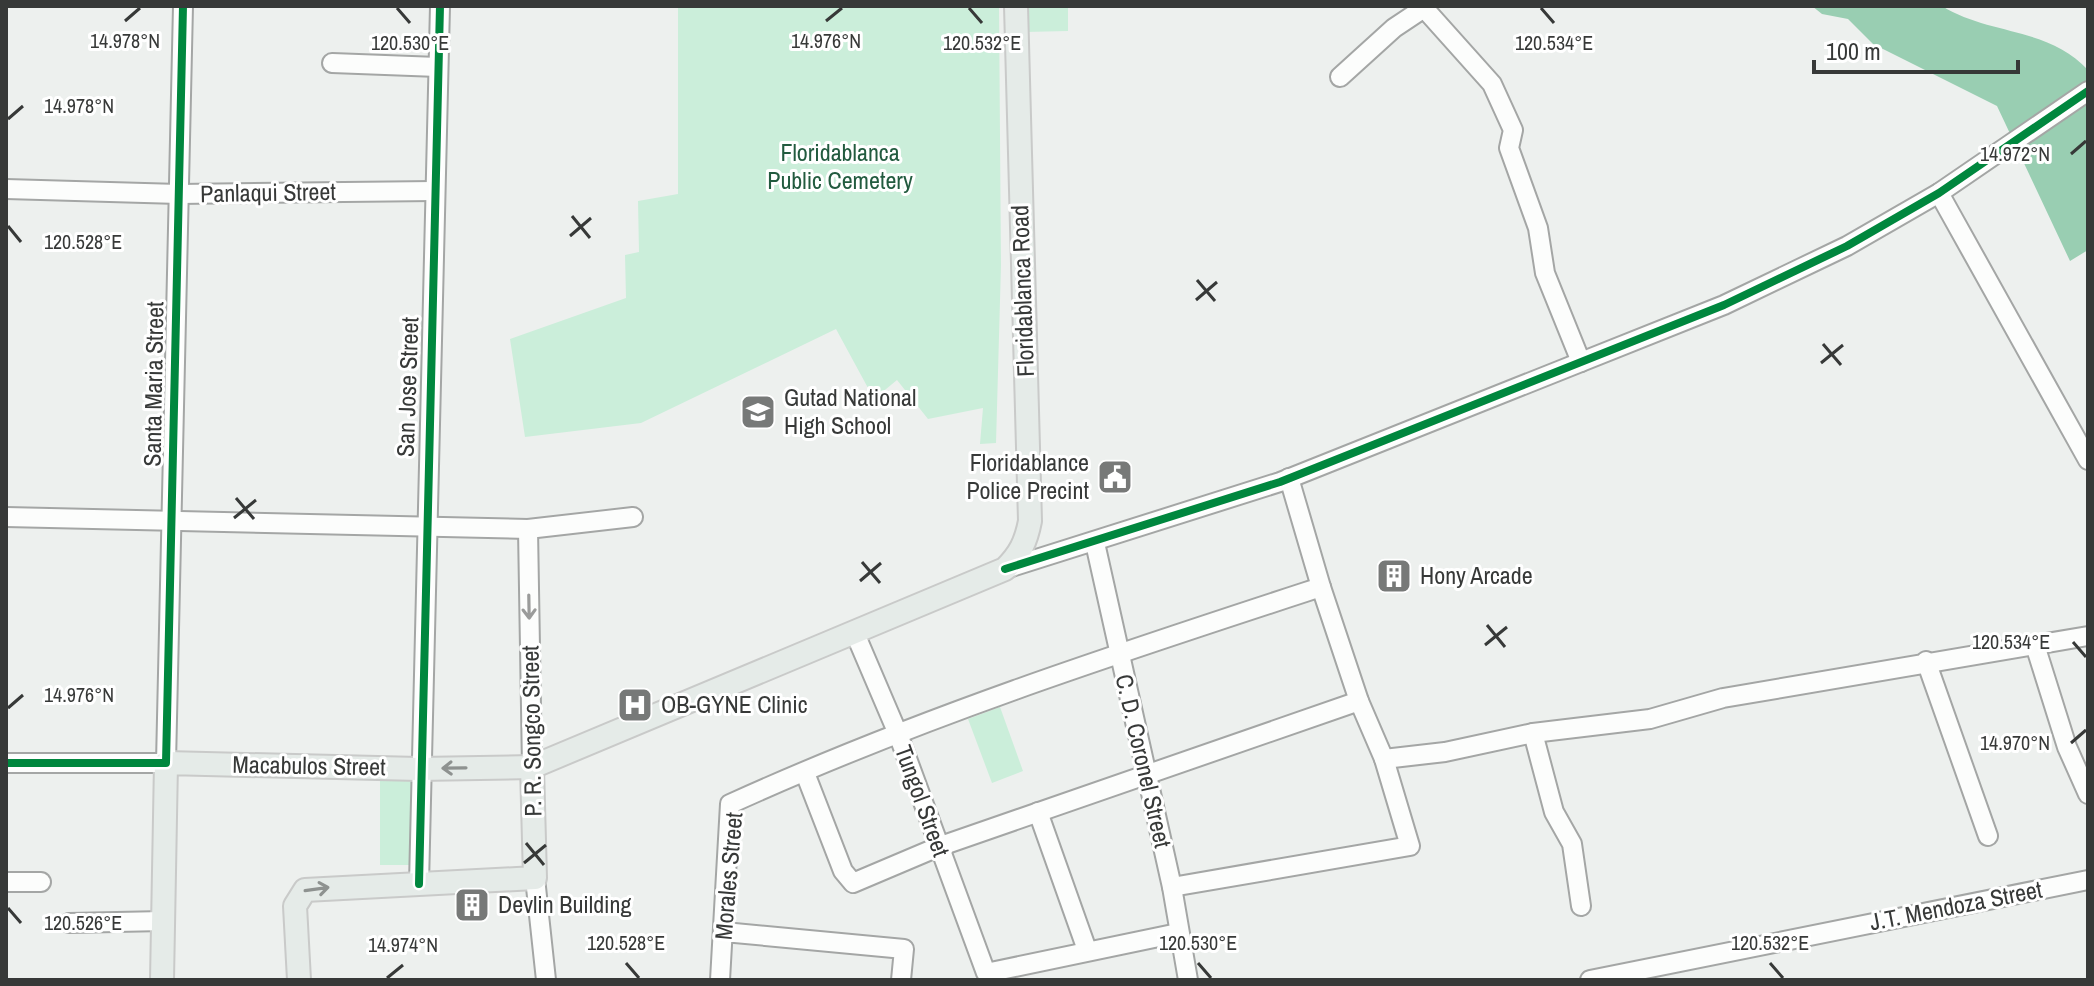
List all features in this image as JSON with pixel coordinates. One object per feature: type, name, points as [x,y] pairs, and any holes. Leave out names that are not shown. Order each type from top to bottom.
[{"type":"main road","name":"Floridablanca Road","points":[[1005,569],[1025,544],[1030,521],[1016,6]]},
{"type":"main road","name":"Macabulos Street","points":[[166,763],[419,769],[532,767],[1005,569]]},
{"type":"main road","name":"Santa Maria Street","points":[[162,980],[166,763]]},
{"type":"main road","name":"P. R. Songco Street","points":[[532,767],[535,878]]},
{"type":"main road","points":[[299,980],[295,906],[299,894],[311,887],[535,878]]},
{"type":"street","name":"Santa Maria Street","points":[[166,763],[183,6]]},
{"type":"street","name":"San Jose Street","points":[[419,884],[419,769],[440,6]]},
{"type":"street","points":[[1340,77],[1394,28],[1426,7],[1492,84],[1513,130],[1509,148],[1538,228],[1545,273],[1581,362]]},
{"type":"street","points":[[332,63],[438,67]]},
{"type":"street","points":[[1005,569],[1095,543],[1289,478],[1724,305],[1847,246],[1939,193],[2088,91]]},
{"type":"street","name":"Panlaqui Street","points":[[6,189],[179,194],[434,191]]},
{"type":"street","points":[[1939,193],[2088,460]]},
{"type":"street","points":[[1172,887],[1410,846],[1384,759],[1359,701],[1321,587],[1289,478]]},
{"type":"street","points":[[6,517],[528,529],[633,517]]},
{"type":"street","name":"P. R. Songco Street","points":[[528,529],[532,767]]},
{"type":"street","name":"C. D. Coronel Street","points":[[1095,543],[1172,887],[1188,980]]},
{"type":"street","points":[[1321,587],[1119,653],[898,734],[805,773],[843,871],[853,883],[938,847],[1359,701]]},
{"type":"street","name":"Tungol Street","points":[[854,631],[898,734],[986,973],[1087,950]]},
{"type":"street","points":[[1384,759],[1445,752],[1533,733],[1650,719],[1723,698],[1926,661],[2088,636]]},
{"type":"street","points":[[2035,645],[2067,747],[2088,794]]},
{"type":"street","points":[[1926,661],[1988,836]]},
{"type":"street","points":[[1533,733],[1554,812],[1572,844],[1581,906]]},
{"type":"street","name":"Macabulos Street","points":[[6,763],[166,763]]},
{"type":"street","name":"Morales Street","points":[[720,980],[730,804],[805,773]]},
{"type":"street","points":[[1038,812],[1087,950],[1178,933]]},
{"type":"street","name":"P. R. Songco Street","points":[[535,878],[546,980]]},
{"type":"street","name":"J.T. Mendoza Street","points":[[1590,980],[2088,880]]},
{"type":"street","points":[[6,882],[41,882]]},
{"type":"street","points":[[69,923],[164,921]]},
{"type":"street","points":[[724,932],[904,949],[901,980]]},
{"type":"green space","name":"Floridablanca Public Cemetery","points":[[678,6],[999,6],[1001,265],[996,443],[980,444],[983,408],[928,419],[897,380],[874,399],[836,329],[641,423],[525,437],[510,339],[626,298],[625,255],[639,252],[638,201],[678,194]]},
{"type":"green space","points":[[1024,6],[1068,6],[1068,31],[1025,32]]},
{"type":"green space","points":[[1000,707],[1023,771],[992,783],[968,719]]},
{"type":"green space","points":[[380,780],[420,780],[420,865],[380,865]]},
{"type":"shaded area","points":[[1812,6],[1942,6],[1979,22],[2037,38],[2072,56],[2088,70],[2088,250],[2070,261],[1997,106],[1873,44],[1848,19],[1822,14]]},
{"type":"cycle path","points":[[6,763],[166,763],[183,6]]},
{"type":"cycle path","points":[[419,884],[440,6]]},
{"type":"cycle path","points":[[1005,569],[1280,482],[1724,305],[1847,246],[1939,193],[2088,91]]},
{"type":"place","name":"Gutad National High School","points":[[758,412]]},
{"type":"place","name":"Floridablance Police Precint","points":[[1115,477]]},
{"type":"place","name":"Hony Arcade","points":[[1394,576]]},
{"type":"place","name":"OB-GYNE Clinic","points":[[635,705]]},
{"type":"place","name":"Devlin Building","points":[[472,905]]}]
